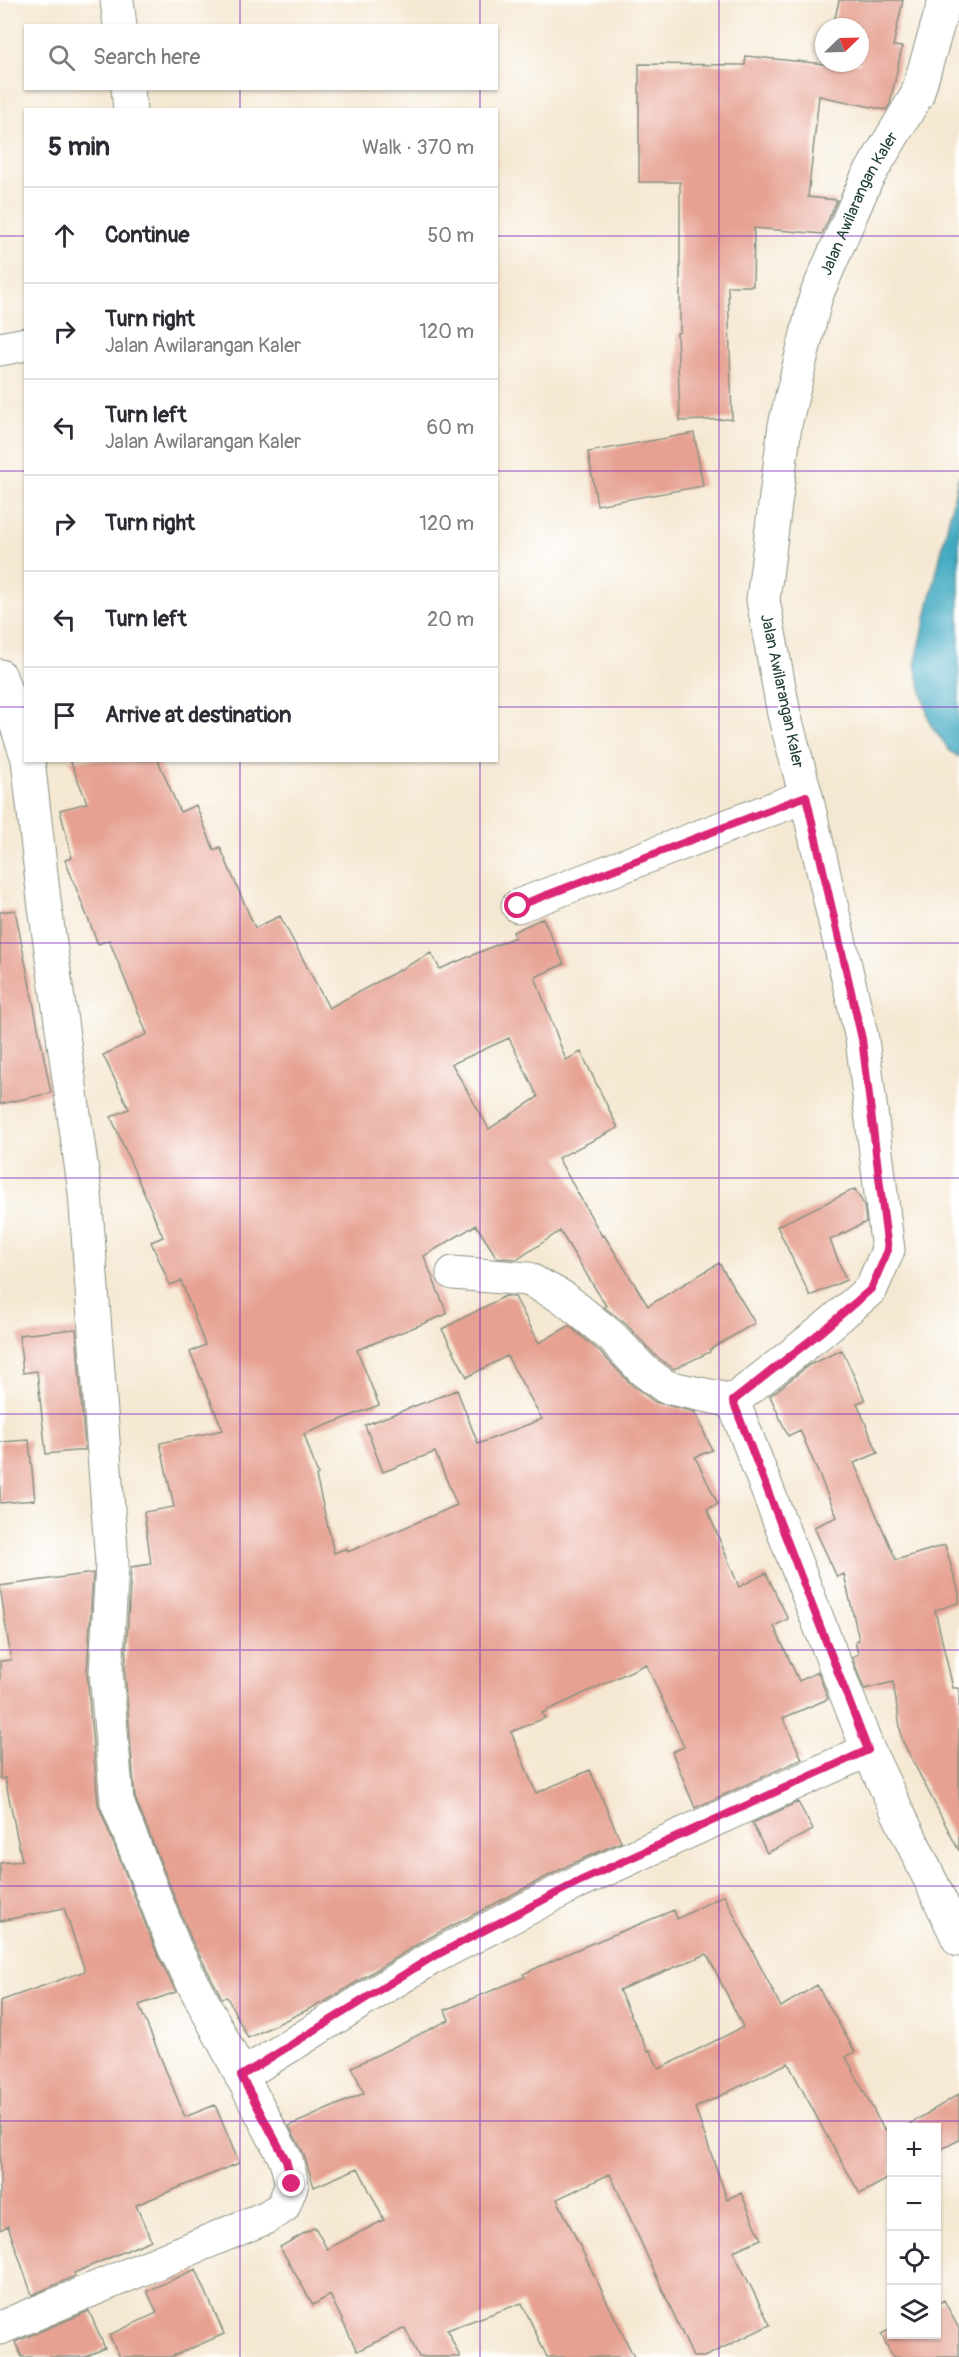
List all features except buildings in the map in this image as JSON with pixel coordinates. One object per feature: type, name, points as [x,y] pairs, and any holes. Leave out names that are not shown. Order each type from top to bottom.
[{"type":"street","points":[[117,0],[120,24]]},
{"type":"street","name":"Jalan Awilarangan Kaler","points":[[733,1401],[871,1289],[888,1250],[862,1039],[806,796],[784,714],[763,600],[786,425],[816,297],[866,180],[917,95],[945,0]]},
{"type":"street","points":[[128,90],[130,108]]},
{"type":"street","points":[[0,349],[24,344]]},
{"type":"street","points":[[0,676],[24,747]]},
{"type":"street","points":[[1,2326],[267,2217],[283,2207],[292,2184],[286,2160],[175,1949],[117,1802],[105,1672],[112,1564],[85,1193],[44,900],[28,762]]},
{"type":"street","points":[[518,906],[806,796]]},
{"type":"street","points":[[453,1273],[528,1278],[564,1298],[612,1337],[643,1370],[666,1387],[733,1401],[868,1750],[959,1940]]},
{"type":"street","points":[[241,2076],[429,1959],[580,1881],[868,1750]]},
{"type":"water","points":[[959,475],[959,757],[950,751],[930,724],[915,665]]},
{"type":"route","points":[[292,2184],[286,2160],[241,2076],[429,1959],[580,1881],[868,1750],[733,1401],[871,1289],[888,1250],[862,1039],[806,796],[518,906]]}]
